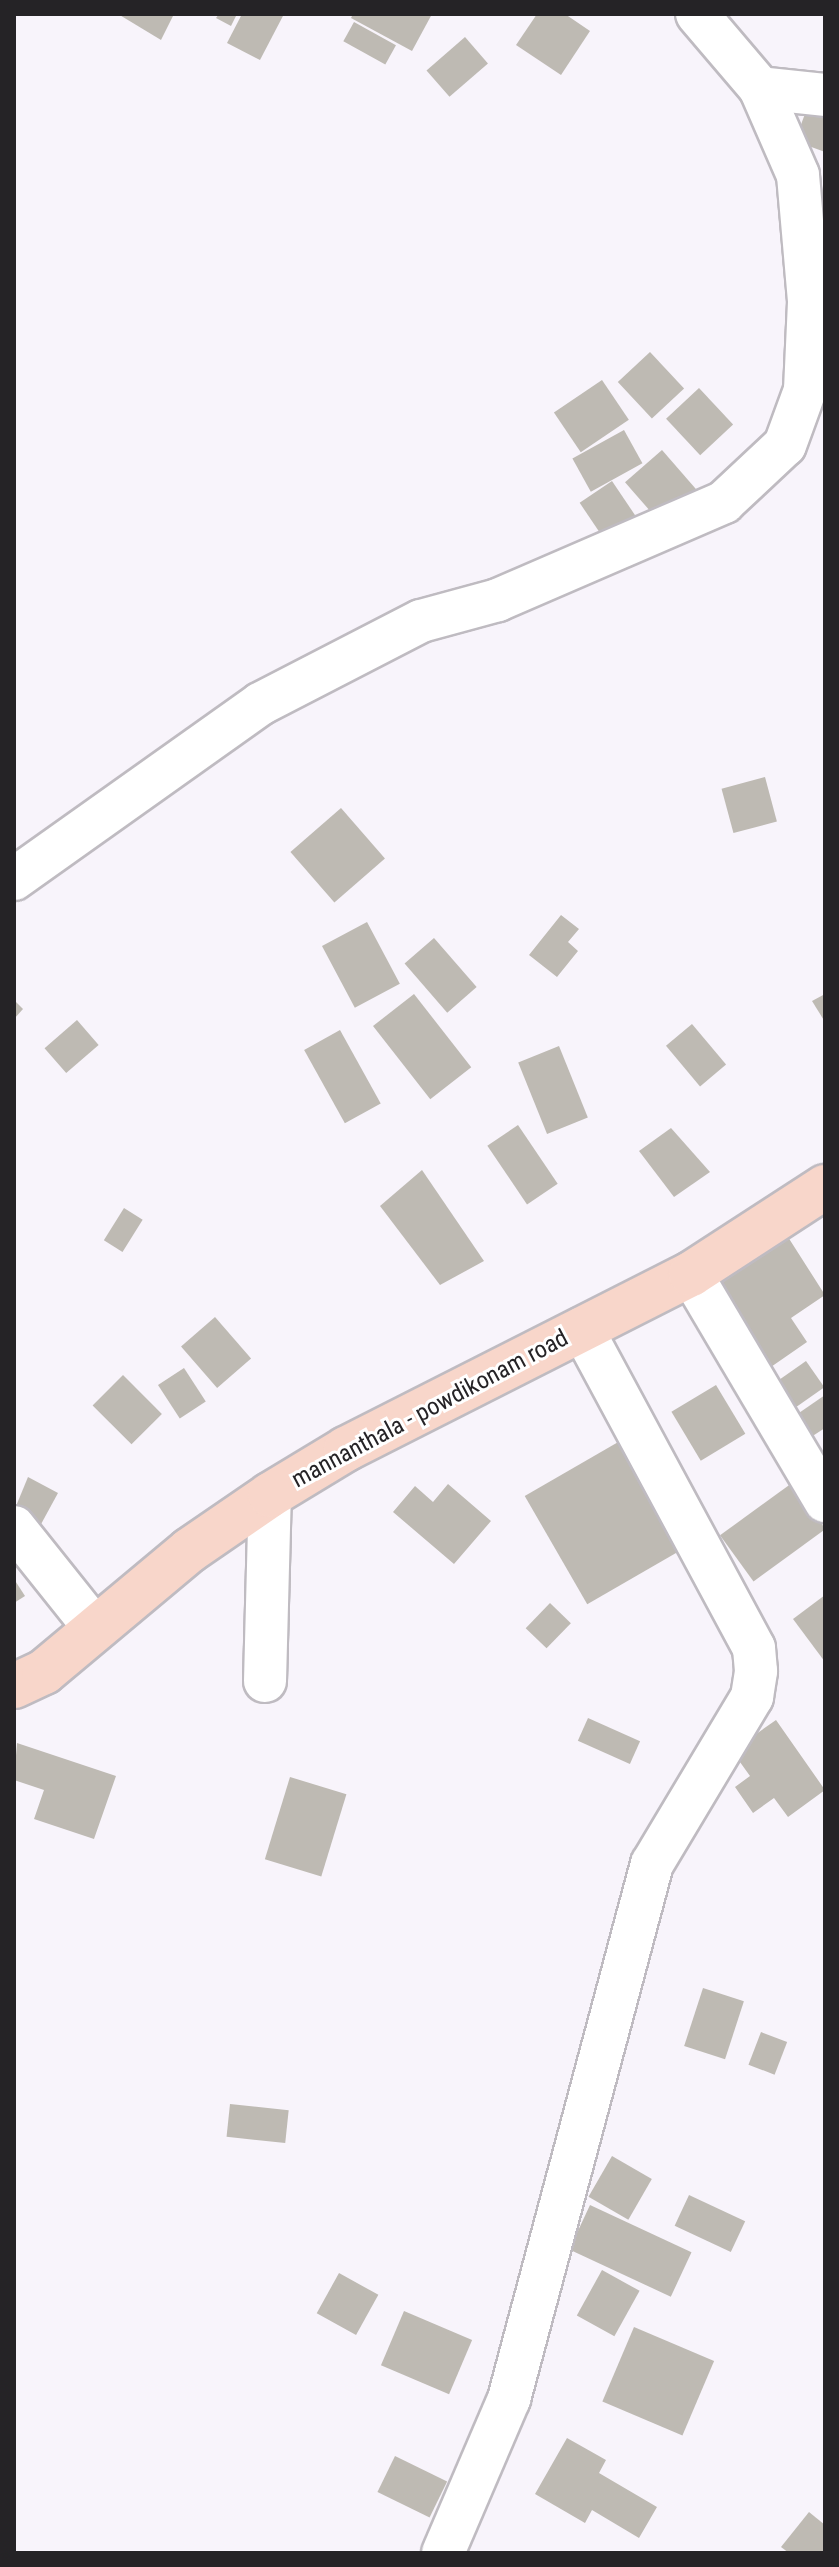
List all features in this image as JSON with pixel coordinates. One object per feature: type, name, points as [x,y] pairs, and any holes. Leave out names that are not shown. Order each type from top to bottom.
[{"type":"main road","name":"mannanthala - powdikonam road","points":[[14,1686],[44,1672],[93,1626],[270,1495],[346,1449],[691,1274],[825,1187]]},
{"type":"street","points":[[14,879],[260,704],[421,621],[498,600],[724,502],[785,445],[805,390],[811,180],[760,88],[697,14]]},
{"type":"street","points":[[760,88],[825,95]]},
{"type":"street","points":[[691,1274],[825,1501]]},
{"type":"street","points":[[443,2553],[509,2399],[652,1864],[752,1697],[756,1671],[754,1648],[582,1328]]},
{"type":"street","points":[[265,1681],[270,1495]]},
{"type":"street","points":[[14,1527],[93,1626]]},
{"type":"building","points":[[118,14],[174,14],[161,40]]},
{"type":"building","points":[[219,14],[237,14],[231,26],[216,18]]},
{"type":"building","points":[[242,14],[284,14],[260,60],[227,43]]},
{"type":"building","points":[[353,14],[432,14],[412,51],[351,18]]},
{"type":"building","points":[[537,14],[565,14],[590,31],[561,75],[516,45]]},
{"type":"building","points":[[354,22],[396,45],[385,65],[343,41]]},
{"type":"building","points":[[465,37],[488,63],[449,97],[427,70]]},
{"type":"building","points":[[806,111],[825,117],[825,152],[795,141]]},
{"type":"building","points":[[650,352],[684,389],[652,419],[618,382]]},
{"type":"building","points":[[602,380],[629,420],[581,452],[554,412]]},
{"type":"building","points":[[699,388],[733,425],[700,455],[666,419]]},
{"type":"building","points":[[624,430],[642,463],[591,492],[572,459]]},
{"type":"building","points":[[662,450],[697,490],[660,522],[625,482]]},
{"type":"building","points":[[612,481],[642,525],[609,547],[580,503]]},
{"type":"building","points":[[765,777],[777,821],[733,833],[722,789]]},
{"type":"building","points":[[341,808],[385,859],[334,903],[290,852]]},
{"type":"building","points":[[561,915],[579,929],[568,942],[578,951],[557,977],[529,955]]},
{"type":"building","points":[[367,922],[400,984],[355,1008],[322,946]]},
{"type":"building","points":[[434,938],[477,987],[447,1013],[405,964]]},
{"type":"building","points":[[414,994],[471,1067],[430,1099],[373,1026]]},
{"type":"building","points":[[825,994],[825,1022],[812,1001]]},
{"type":"building","points":[[14,1000],[23,1009],[14,1019]]},
{"type":"building","points":[[77,1020],[99,1045],[66,1073],[45,1048]]},
{"type":"building","points":[[692,1024],[726,1065],[700,1086],[666,1046]]},
{"type":"building","points":[[340,1030],[381,1103],[345,1123],[304,1050]]},
{"type":"building","points":[[559,1046],[588,1117],[547,1134],[518,1062]]},
{"type":"building","points":[[518,1125],[558,1184],[527,1205],[487,1146]]},
{"type":"building","points":[[671,1128],[710,1172],[674,1197],[639,1151]]},
{"type":"building","points":[[422,1170],[484,1261],[440,1285],[380,1206]]},
{"type":"building","points":[[124,1208],[143,1220],[123,1252],[104,1240]]},
{"type":"building","points":[[788,1237],[825,1295],[791,1318],[807,1342],[768,1369],[719,1284]]},
{"type":"building","points":[[215,1317],[251,1359],[217,1388],[181,1347]]},
{"type":"building","points":[[806,1361],[824,1387],[792,1410],[773,1384]]},
{"type":"building","points":[[184,1368],[206,1402],[180,1418],[158,1385]]},
{"type":"building","points":[[123,1375],[162,1414],[131,1444],[93,1405]]},
{"type":"building","points":[[716,1385],[745,1434],[701,1461],[671,1412]]},
{"type":"building","points":[[825,1395],[825,1428],[811,1437],[796,1415]]},
{"type":"building","points":[[620,1441],[682,1549],[587,1604],[525,1496]]},
{"type":"building","points":[[28,1477],[58,1493],[40,1526],[14,1511]]},
{"type":"building","points":[[792,1483],[825,1529],[754,1581],[720,1535]]},
{"type":"building","points":[[448,1484],[491,1521],[454,1564],[393,1512],[415,1486],[433,1502]]},
{"type":"building","points":[[14,1579],[25,1596],[14,1603]]},
{"type":"building","points":[[825,1595],[825,1662],[793,1619]]},
{"type":"building","points":[[550,1603],[571,1623],[547,1648],[526,1628]]},
{"type":"building","points":[[588,1718],[640,1741],[630,1764],[578,1741]]},
{"type":"building","points":[[776,1720],[825,1790],[788,1817],[774,1798],[753,1813],[735,1787],[750,1776],[732,1751]]},
{"type":"building","points":[[17,1743],[116,1776],[94,1839],[34,1819],[44,1790],[14,1780]]},
{"type":"building","points":[[290,1777],[346,1794],[321,1876],[265,1859]]},
{"type":"building","points":[[703,1988],[744,2001],[725,2059],[684,2046]]},
{"type":"building","points":[[761,2032],[787,2042],[775,2075],[748,2065]]},
{"type":"building","points":[[230,2104],[289,2110],[285,2143],[227,2137]]},
{"type":"building","points":[[612,2156],[652,2179],[628,2220],[588,2197]]},
{"type":"building","points":[[689,2195],[745,2221],[731,2252],[675,2226]]},
{"type":"building","points":[[590,2205],[692,2252],[671,2297],[569,2249]]},
{"type":"building","points":[[602,2270],[640,2291],[614,2336],[577,2315]]},
{"type":"building","points":[[339,2273],[378,2295],[356,2335],[317,2313]]},
{"type":"building","points":[[404,2311],[472,2340],[449,2394],[381,2365]]},
{"type":"building","points":[[634,2327],[714,2361],[682,2436],[602,2402]]},
{"type":"building","points":[[567,2438],[606,2460],[599,2473],[657,2507],[639,2538],[592,2510],[585,2523],[535,2494]]},
{"type":"building","points":[[395,2456],[447,2481],[430,2517],[377,2492]]},
{"type":"building","points":[[809,2512],[825,2525],[825,2553],[789,2553],[781,2547]]}]
